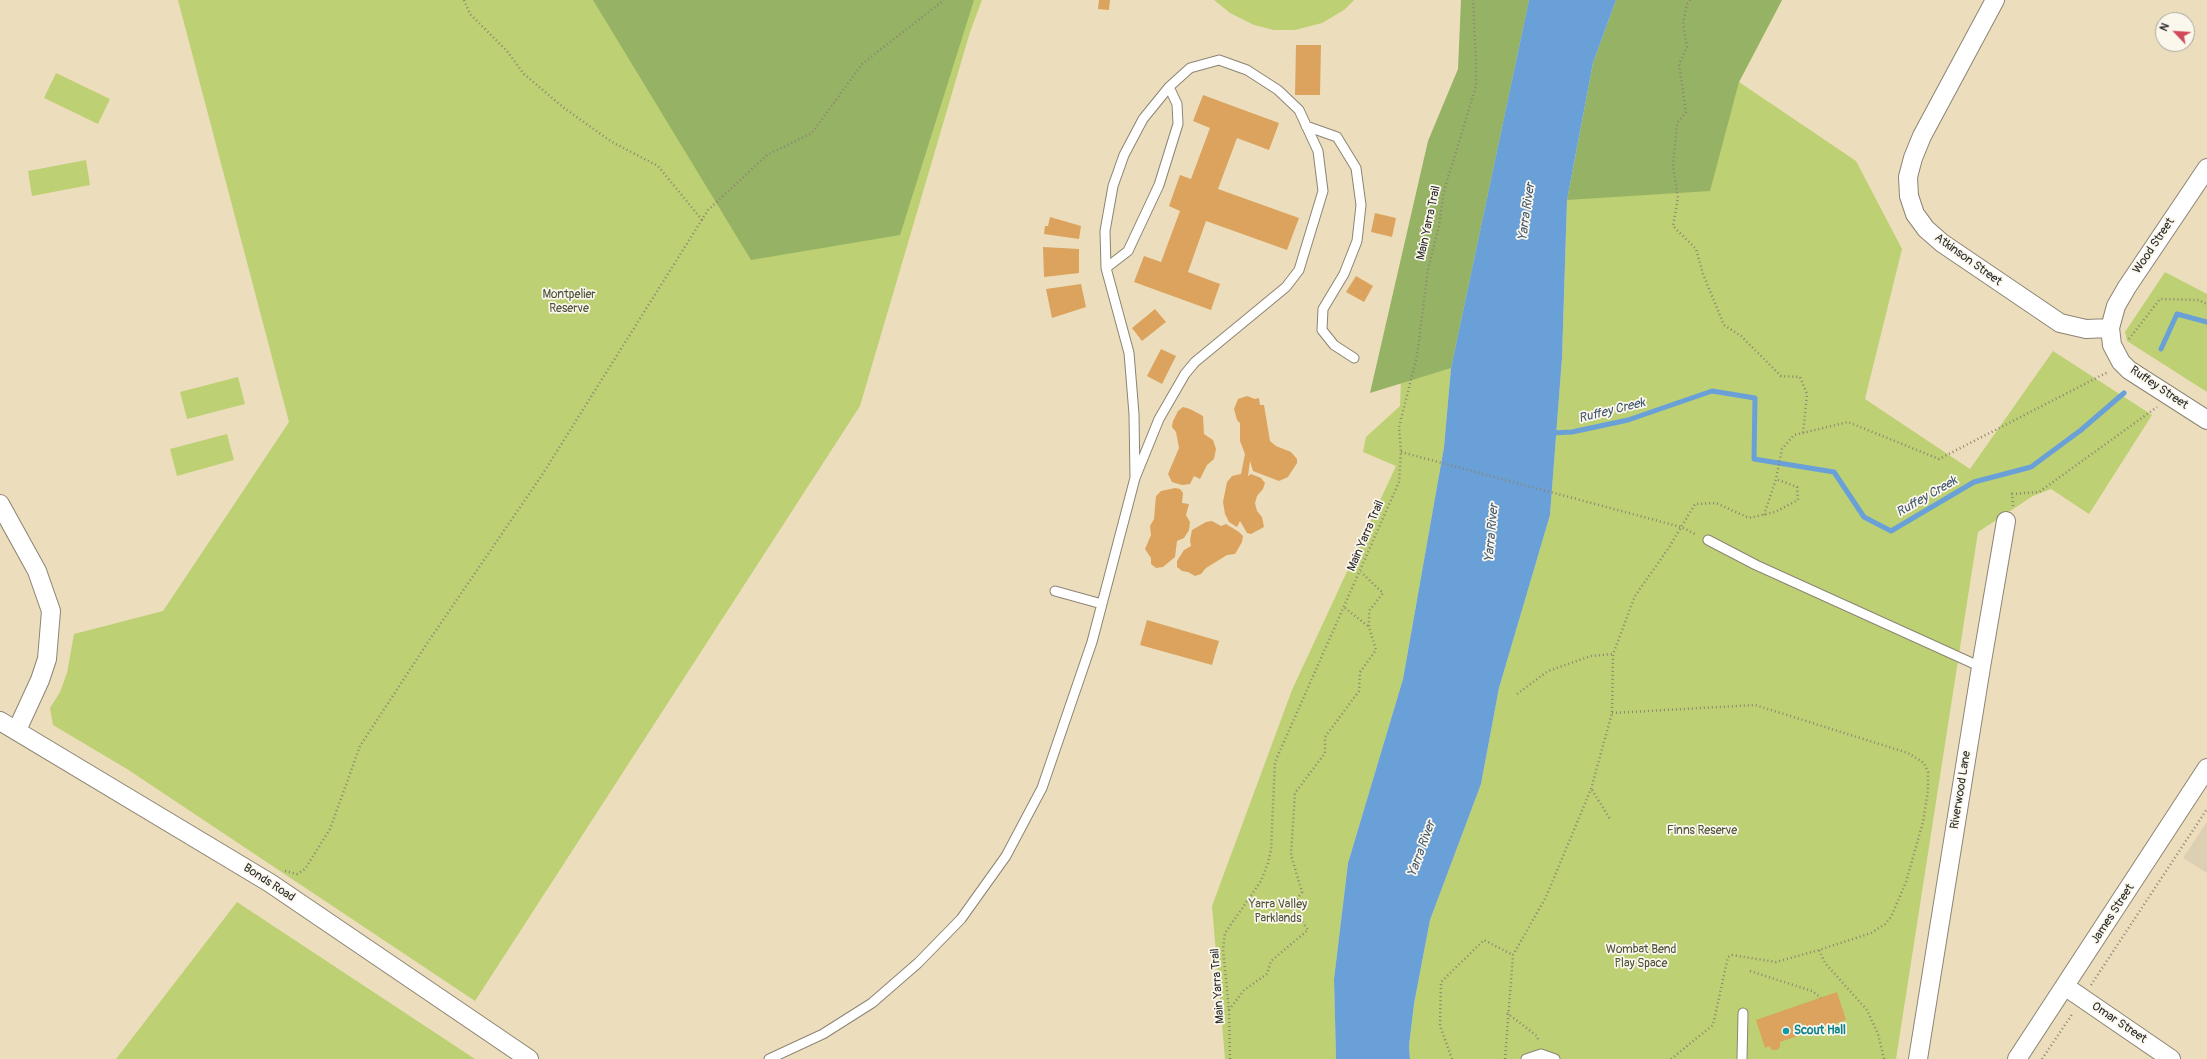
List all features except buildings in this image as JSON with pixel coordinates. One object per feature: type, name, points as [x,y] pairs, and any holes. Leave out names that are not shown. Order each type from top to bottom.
[{"type":"street","name":"Atkinson Street","points":[[1995,0],[1922,136],[1913,158],[1908,177],[1908,196],[1915,214],[1926,229],[1942,243],[2054,319],[2071,327],[2086,329],[2110,328]]},
{"type":"street","name":"Wood Street","points":[[2110,328],[2116,306],[2126,287],[2207,168]]},
{"type":"street","name":"Ruffey Street","points":[[2110,328],[2112,345],[2117,356],[2129,370],[2207,420]]},
{"type":"street","points":[[0,504],[37,571],[51,611],[47,659],[40,680],[17,730]]},
{"type":"street","name":"Riverwood Lane","points":[[1918,1059],[2006,521]]},
{"type":"street","name":"Bonds Road","points":[[0,721],[270,883],[529,1059]]},
{"type":"street","name":"James Street","points":[[2018,1059],[2207,768]]},
{"type":"street","name":"Omar Street","points":[[2066,987],[2172,1059]]},
{"type":"lane","points":[[769,1059],[823,1034],[872,1004],[918,964],[961,919],[1006,856],[1042,788],[1092,642],[1134,478],[1159,419],[1185,374],[1208,350],[1286,287],[1300,270],[1323,191],[1318,151],[1299,110],[1278,90],[1247,70],[1219,60],[1190,68],[1169,87],[1143,119],[1118,170],[1105,231],[1106,268],[1129,353],[1134,414],[1134,478]]},
{"type":"lane","points":[[1106,268],[1128,251],[1145,219],[1170,155],[1178,124],[1177,104],[1169,87]]},
{"type":"lane","points":[[1306,126],[1337,137],[1356,168],[1361,205],[1357,241],[1344,274],[1324,309],[1322,330],[1334,345],[1354,358]]},
{"type":"lane","points":[[1708,540],[1756,565],[1981,667]]},
{"type":"lane","points":[[1055,591],[1102,604]]},
{"type":"lane","points":[[1742,1059],[1743,1013]]},
{"type":"lane","points":[[1526,1059],[1541,1054],[1555,1059]]},
{"type":"path","points":[[464,0],[470,14],[503,47],[524,74],[564,108],[612,142],[658,166],[702,220]]},
{"type":"path","points":[[270,883],[282,872],[297,874],[305,869],[330,829],[360,746],[430,639],[542,475],[708,210],[767,155],[812,133],[862,64],[944,0]]},
{"type":"path","name":"Main Yarra Trail","points":[[1230,1059],[1229,1010],[1223,949],[1225,933],[1261,881],[1268,863],[1271,850],[1275,762],[1361,572],[1399,482],[1401,452],[1399,427],[1417,356],[1428,269],[1439,226],[1444,191],[1476,86],[1473,0]]},
{"type":"path","points":[[1690,0],[1687,4],[1683,24],[1687,47],[1680,64],[1686,112],[1677,124],[1672,166],[1678,198],[1673,226],[1696,249],[1703,274],[1724,325],[1742,336],[1781,376],[1800,377],[1807,394],[1803,433]]},
{"type":"path","points":[[1763,516],[1776,479],[1782,449],[1794,435],[1848,422],[1939,459],[2108,373],[2117,356],[2136,328],[2160,299],[2199,300],[2207,304]]},
{"type":"path","points":[[2012,494],[2039,492],[2152,412],[2168,395]]},
{"type":"path","points":[[1401,452],[1681,526],[1708,540]]},
{"type":"path","points":[[1505,1059],[1507,1013],[1513,955],[1546,897],[1591,789],[1612,713],[1613,654],[1635,596],[1695,504],[1716,503],[1749,518],[1763,516],[1775,512],[1798,500],[1797,488],[1776,479]]},
{"type":"path","points":[[1229,1010],[1244,990],[1267,974],[1271,961],[1308,930],[1292,907],[1302,892],[1291,855],[1295,793],[1325,753],[1325,737],[1359,691],[1360,672],[1376,650],[1369,626],[1370,611],[1383,593],[1361,572]]},
{"type":"path","points":[[1345,608],[1369,626]]},
{"type":"path","points":[[1517,694],[1548,671],[1591,656],[1613,654]]},
{"type":"path","points":[[1612,713],[1755,705],[1908,753],[1924,763],[1928,772],[1928,790],[1923,822],[1906,882],[1891,918],[1871,933],[1776,962],[1732,955],[1728,957],[1713,1025],[1671,1059]]},
{"type":"path","points":[[1591,789],[1610,819]]},
{"type":"path","points":[[2042,1059],[2207,809]]},
{"type":"path","points":[[1452,1059],[1440,1026],[1440,982],[1484,940],[1513,955]]},
{"type":"path","points":[[1819,950],[1825,963],[1867,1010],[1878,1034],[1884,1059]]},
{"type":"path","points":[[1750,971],[1812,991],[1821,998]]},
{"type":"path","points":[[1507,1013],[1538,1036],[1541,1054]]},
{"type":"shaded area","points":[[2207,822],[2207,873],[2183,858]]},
{"type":"green space","name":"Montpelier Reserve","points":[[178,0],[982,0],[970,32],[860,406],[475,1001],[127,769],[53,725],[50,708],[60,692],[67,673],[74,634],[163,611],[289,422]]},
{"type":"green space","points":[[593,0],[974,0],[900,235],[751,260]]},
{"type":"green space","points":[[1214,0],[1354,0],[1344,10],[1322,23],[1295,30],[1274,30],[1254,25],[1230,13]]},
{"type":"green space","points":[[1461,0],[1529,0],[1451,368],[1370,393],[1428,141],[1458,69]]},
{"type":"green space","name":"Yarra Valley Parklands","points":[[1462,0],[1529,0],[1451,368],[1444,447],[1403,679],[1348,863],[1334,979],[1336,1059],[1225,1059],[1212,906],[1292,690],[1396,466],[1363,452],[1366,437],[1400,406],[1403,326],[1460,70]]},
{"type":"green space","name":"Finns Reserve","points":[[1616,0],[1782,0],[1739,82],[1856,161],[1902,249],[1865,399],[1970,469],[2053,351],[2152,415],[2089,514],[2051,489],[2033,496],[1978,532],[1896,1059],[1410,1059],[1409,1046],[1414,1004],[1430,920],[1481,784],[1499,688],[1550,515],[1562,358],[1567,200]]},
{"type":"green space","points":[[1616,0],[1782,0],[1739,82],[1710,191],[1567,200],[1593,63]]},
{"type":"green space","points":[[56,73],[110,99],[98,124],[44,98]]},
{"type":"green space","points":[[86,160],[90,185],[32,196],[28,171]]},
{"type":"green space","points":[[2165,272],[2207,294],[2207,392],[2127,341],[2125,332]]},
{"type":"green space","points":[[238,377],[245,404],[187,419],[180,392]]},
{"type":"green space","points":[[227,434],[234,460],[177,476],[170,449]]},
{"type":"green space","points":[[237,902],[475,1059],[116,1059]]},
{"type":"water","name":"Yarra River","points":[[1529,0],[1616,0],[1593,63],[1567,200],[1562,358],[1550,515],[1499,688],[1481,784],[1430,920],[1414,1004],[1409,1046],[1410,1059],[1336,1059],[1334,979],[1348,863],[1403,679],[1444,447],[1451,368]]},
{"type":"waterway","name":"Ruffey Creek","points":[[2161,349],[2177,314],[2207,322]]},
{"type":"waterway","name":"Ruffey Creek","points":[[1551,433],[1572,432],[1628,420],[1712,391],[1755,398],[1754,459],[1834,472],[1864,517],[1891,531],[1974,482],[2031,467],[2081,430],[2124,393]]},
{"type":"place","name":"Scout Hall","points":[[1786,1031]]},
{"type":"park label","name":"Wombat Bend Play Space","points":[[1641,957]]}]
